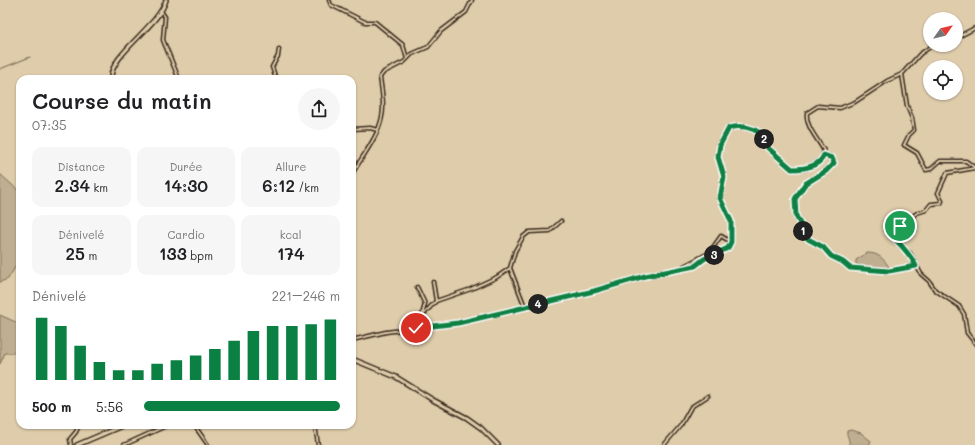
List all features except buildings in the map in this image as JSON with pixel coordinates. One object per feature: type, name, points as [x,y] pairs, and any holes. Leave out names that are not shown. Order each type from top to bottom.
[{"type":"street","points":[[112,75],[114,66],[161,11],[166,0]]},
{"type":"street","points":[[329,0],[331,5],[365,22],[375,22],[403,45],[407,59]]},
{"type":"street","points":[[356,167],[382,121],[383,105],[380,77],[384,72],[395,68],[412,54],[428,47],[441,31],[466,12],[472,0]]},
{"type":"street","points":[[161,11],[165,17],[163,40],[177,75]]},
{"type":"street","points":[[963,34],[975,28]]},
{"type":"street","points":[[275,75],[272,67],[280,49]]},
{"type":"street","points":[[356,339],[416,328],[458,323],[680,268],[695,266],[704,259],[728,248],[731,242],[730,216],[722,206],[720,198],[724,177],[718,157],[720,145],[729,128],[739,125],[757,130],[767,143],[768,148],[792,169],[806,170],[822,159],[824,155],[824,151],[808,123],[807,113],[818,106],[840,108],[855,102],[887,80],[902,74],[923,52]]},
{"type":"street","points":[[902,74],[907,106],[912,118],[914,130],[909,135],[904,145],[916,153],[926,170],[931,169],[940,161],[966,161],[975,168],[947,173],[938,193],[942,201],[941,203],[930,204],[926,210],[917,213],[891,232],[891,234],[897,239],[901,247],[910,253],[916,266],[935,290],[959,306],[964,314],[967,333],[975,343]]},
{"type":"street","points":[[356,129],[370,128],[378,130]]},
{"type":"street","points":[[824,155],[830,156],[834,163],[826,171],[805,184],[795,199],[794,204],[796,216],[808,239],[823,247],[831,256],[843,262],[850,268],[889,271],[916,266]]},
{"type":"street","points":[[524,307],[510,268],[515,251],[523,237],[529,232],[550,231],[561,221]]},
{"type":"street","points":[[680,268],[709,253],[721,236],[731,242]]},
{"type":"street","points":[[421,317],[436,301],[471,289],[497,277],[510,268]]},
{"type":"street","points":[[433,282],[436,301]]},
{"type":"street","points":[[416,328],[425,304],[417,287]]},
{"type":"street","points":[[356,361],[396,376],[433,400],[467,418],[481,428],[498,445]]},
{"type":"street","points":[[664,445],[681,425],[691,407],[708,396]]},
{"type":"street","points":[[71,445],[70,439],[78,429]]},
{"type":"street","points":[[77,445],[115,429]]},
{"type":"street","points":[[124,445],[159,429]]},
{"type":"street","points":[[197,429],[208,445]]},
{"type":"street","points":[[316,429],[318,445]]},
{"type":"shaded area","points":[[0,174],[16,188],[16,266],[8,279],[0,282]]},
{"type":"shaded area","points":[[867,253],[880,257],[889,267],[878,269],[856,264],[856,260]]},
{"type":"shaded area","points":[[0,315],[16,322],[16,350],[13,353],[5,353],[0,364]]},
{"type":"shaded area","points":[[851,430],[861,433],[871,441],[869,445],[849,445],[847,431]]},
{"type":"waterway","points":[[0,69],[30,57]]},
{"type":"route","points":[[416,328],[458,323],[594,291],[645,276],[695,266],[704,259],[728,248],[731,242],[731,221],[730,216],[722,206],[720,198],[724,177],[718,157],[720,145],[729,128],[739,125],[757,130],[767,143],[768,148],[792,169],[806,170],[822,159],[824,155],[832,158],[834,163],[826,171],[805,184],[795,199],[794,204],[799,224],[808,239],[823,247],[834,258],[843,262],[850,268],[889,271],[916,266],[910,253],[901,247],[897,239],[891,234],[891,232],[900,226]]}]
